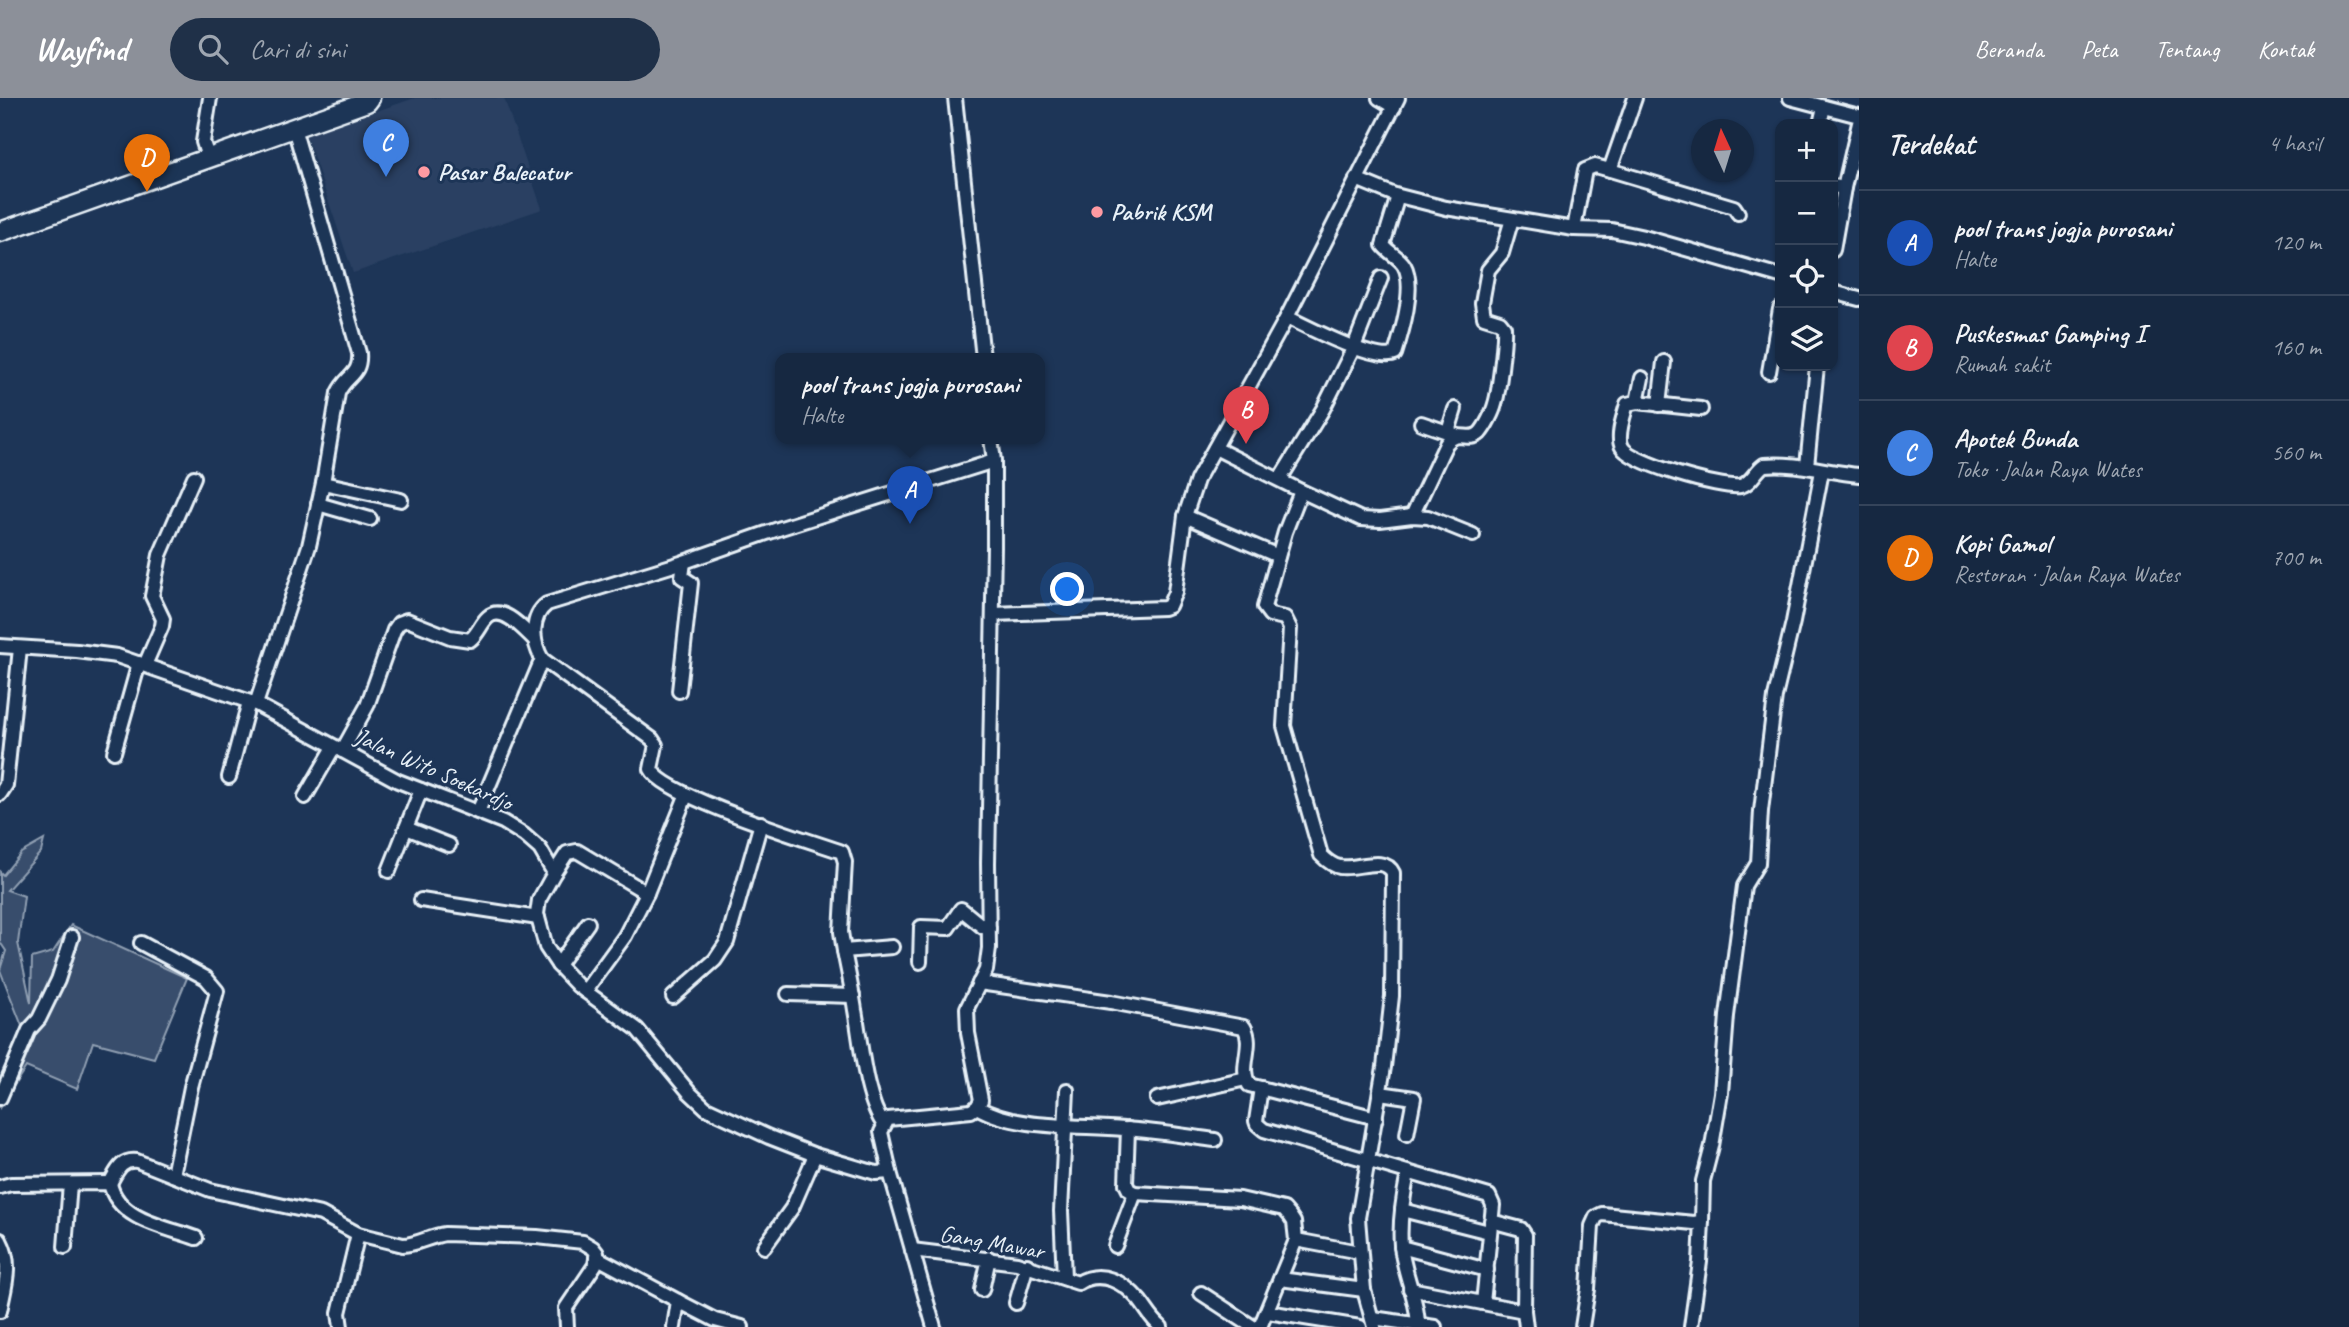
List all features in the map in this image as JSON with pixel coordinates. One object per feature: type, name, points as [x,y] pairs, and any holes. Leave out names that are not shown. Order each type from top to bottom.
[{"type":"highway","points":[[0,232],[348,98]]},
{"type":"highway","points":[[0,224],[206,154],[293,128],[367,102],[370,98]]},
{"type":"street","points":[[206,154],[203,142],[210,98]]},
{"type":"street","points":[[955,98],[982,353]]},
{"type":"street","points":[[994,614],[1169,606],[1175,592],[1185,516],[1197,480],[1287,317],[1396,102],[1379,98]]},
{"type":"street","points":[[1610,170],[1635,98]]},
{"type":"street","points":[[1790,98],[1859,116]]},
{"type":"street","points":[[1821,119],[1824,107]]},
{"type":"street","points":[[1833,245],[1839,187],[1859,122]]},
{"type":"street","points":[[229,777],[252,703],[309,546],[338,393],[342,385],[358,370],[360,359],[293,128]]},
{"type":"street","points":[[1574,229],[1585,170],[1595,166],[1734,207],[1738,213]]},
{"type":"street","points":[[1356,179],[1398,196],[1446,208],[1574,229],[1612,230],[1644,236],[1775,274]]},
{"type":"street","points":[[1287,317],[1354,347],[1384,357],[1395,354],[1407,302],[1407,273],[1399,259],[1385,249],[1383,242],[1398,196]]},
{"type":"street","points":[[1421,423],[1452,434],[1474,436],[1480,433],[1495,403],[1504,327],[1500,321],[1484,317],[1482,303],[1488,270],[1502,253],[1512,219]]},
{"type":"street","points":[[1280,479],[1323,409],[1354,347],[1381,278]]},
{"type":"street","points":[[1838,293],[1859,299]]},
{"type":"street","points":[[1769,372],[1775,338]]},
{"type":"street","points":[[1660,405],[1664,362]]},
{"type":"street","points":[[1807,466],[1816,371]]},
{"type":"street","points":[[1637,402],[1642,378]]},
{"type":"street","points":[[1701,409],[1637,402],[1627,404],[1621,446],[1630,456],[1665,470],[1728,486],[1742,486],[1764,465],[1807,466],[1822,471],[1859,475]]},
{"type":"street","points":[[1412,516],[1452,434],[1455,409]]},
{"type":"street","points":[[940,1327],[934,1327],[882,1141],[884,1125],[888,1119],[971,1111],[981,1100],[968,1033],[967,1008],[988,960],[994,614],[992,444]]},
{"type":"street","points":[[1215,448],[1369,521],[1428,517],[1473,535]]},
{"type":"street","points":[[884,1125],[872,1099],[841,932],[844,854],[686,796],[652,772],[656,745],[652,739],[542,659],[536,648],[536,617],[539,610],[547,604],[994,461]]},
{"type":"street","points":[[1691,1327],[1700,1262],[1703,1181],[1721,1093],[1727,1016],[1744,886],[1758,863],[1761,811],[1775,697],[1793,622],[1822,471]]},
{"type":"street","points":[[114,752],[142,664],[162,626],[163,619],[152,596],[160,555],[194,477]]},
{"type":"street","points":[[323,483],[401,500]]},
{"type":"street","points":[[1301,491],[1278,556],[1264,607],[1270,615],[1285,618],[1290,628],[1284,726],[1321,855],[1341,868],[1384,864],[1391,868],[1393,873],[1392,996],[1370,1160],[1358,1218],[1364,1290],[1373,1323],[1435,1327]]},
{"type":"street","points":[[318,504],[370,519]]},
{"type":"street","points":[[1185,516],[1278,556]]},
{"type":"street","points":[[679,691],[691,583],[681,574],[684,562]]},
{"type":"street","points":[[305,797],[367,706],[394,630],[399,623],[407,620],[450,637],[470,640],[488,617],[495,613],[503,614],[536,640]]},
{"type":"street","name":"Jalan Wito Soekardjo","points":[[0,646],[117,656],[252,703],[398,782],[503,822],[540,849],[554,873]]},
{"type":"street","points":[[0,794],[6,785],[6,713],[20,648]]},
{"type":"street","points":[[478,812],[542,659]]},
{"type":"street","points":[[388,871],[421,790]]},
{"type":"street","points":[[585,991],[625,936],[647,893],[686,796]]},
{"type":"street","points":[[673,998],[715,960],[727,942],[761,822]]},
{"type":"street","points":[[406,828],[449,845]]},
{"type":"street","points":[[647,893],[577,851],[567,853],[539,900],[538,918],[546,947],[558,965],[585,991],[637,1029],[689,1092],[706,1108],[769,1137],[815,1154],[876,1174],[890,1172]]},
{"type":"street","points":[[421,900],[538,918]]},
{"type":"street","points":[[920,962],[921,927],[948,928],[961,909],[983,927],[989,925]]},
{"type":"street","points":[[558,965],[588,923]]},
{"type":"street","points":[[0,1098],[29,1030],[39,1019],[58,980],[72,937]]},
{"type":"street","points":[[141,943],[206,978],[216,991],[191,1087],[173,1175]]},
{"type":"street","points":[[844,951],[892,947]]},
{"type":"street","points":[[979,983],[1111,1002],[1244,1027],[1248,1039],[1244,1073],[1249,1085],[1376,1118]]},
{"type":"street","points":[[788,993],[853,996]]},
{"type":"street","points":[[1157,1099],[1246,1079]]},
{"type":"street","points":[[1262,1088],[1256,1121],[1259,1126],[1489,1196],[1493,1205],[1483,1303]]},
{"type":"street","points":[[1066,1090],[1061,1211],[1064,1277],[1078,1283],[1099,1275],[1109,1277],[1138,1299],[1157,1326]]},
{"type":"street","points":[[1380,1093],[1415,1099],[1407,1134]]},
{"type":"street","points":[[977,1107],[1022,1123],[1128,1129],[1215,1140]]},
{"type":"street","points":[[1128,1129],[1126,1184],[1129,1190],[1135,1193],[1240,1199],[1283,1209],[1294,1222],[1296,1240],[1260,1327]]},
{"type":"street","points":[[764,1247],[792,1208],[815,1154]]},
{"type":"street","points":[[110,1183],[122,1163],[129,1160],[210,1190],[321,1214],[358,1234],[403,1245],[445,1234],[537,1237],[583,1242],[593,1248],[595,1265],[566,1308],[567,1327]]},
{"type":"street","points":[[1408,1173],[1402,1210],[1401,1247],[1418,1325]]},
{"type":"street","points":[[0,1187],[11,1184],[110,1183]]},
{"type":"street","points":[[110,1183],[123,1209],[197,1238]]},
{"type":"street","points":[[65,1247],[70,1184]]},
{"type":"street","points":[[1115,1246],[1135,1193]]},
{"type":"street","points":[[1402,1210],[1490,1227],[1521,1230],[1525,1235],[1526,1327]]},
{"type":"street","points":[[1583,1327],[1592,1226],[1596,1217],[1602,1214],[1694,1223],[1702,1221]]},
{"type":"street","points":[[341,1327],[339,1313],[358,1234]]},
{"type":"street","points":[[0,1240],[9,1267],[0,1311]]},
{"type":"street","points":[[1296,1240],[1359,1252]]},
{"type":"street","points":[[1401,1247],[1487,1270]]},
{"type":"street","name":"Gang Mawar","points":[[912,1250],[989,1258],[1027,1265],[1064,1277]]},
{"type":"street","points":[[596,1256],[715,1320],[742,1327]]},
{"type":"street","points":[[982,1290],[989,1258]]},
{"type":"street","points":[[1016,1303],[1027,1265]]},
{"type":"street","points":[[1280,1279],[1364,1290]]},
{"type":"street","points":[[1410,1289],[1524,1311]]},
{"type":"street","points":[[1201,1293],[1253,1327]]},
{"type":"street","points":[[674,1327],[678,1301]]},
{"type":"street","points":[[1268,1312],[1360,1327]]},
{"type":"shaded area","name":"Pasar Balecatur","points":[[415,98],[504,98],[542,209],[353,273],[306,135]]},
{"type":"shaded area","points":[[44,840],[41,852],[7,890],[24,896],[18,943],[31,1003],[32,958],[53,952],[71,925],[187,978],[154,1058],[93,1042],[77,1089],[26,1067],[0,1107],[0,1083],[22,1026],[0,970],[6,951],[0,942],[0,872],[3,875],[21,853]]},
{"type":"place","name":"Pasar Balecatur","points":[[424,172]]},
{"type":"place","name":"Apotek Bunda","points":[[386,177]]},
{"type":"place","name":"Kopi Gamol","points":[[147,192]]},
{"type":"place","name":"Pabrik KSM","points":[[1097,212]]},
{"type":"place","name":"Puskesmas Gamping I","points":[[1246,444]]},
{"type":"place","name":"pool trans jogja purosani","points":[[910,524]]}]
